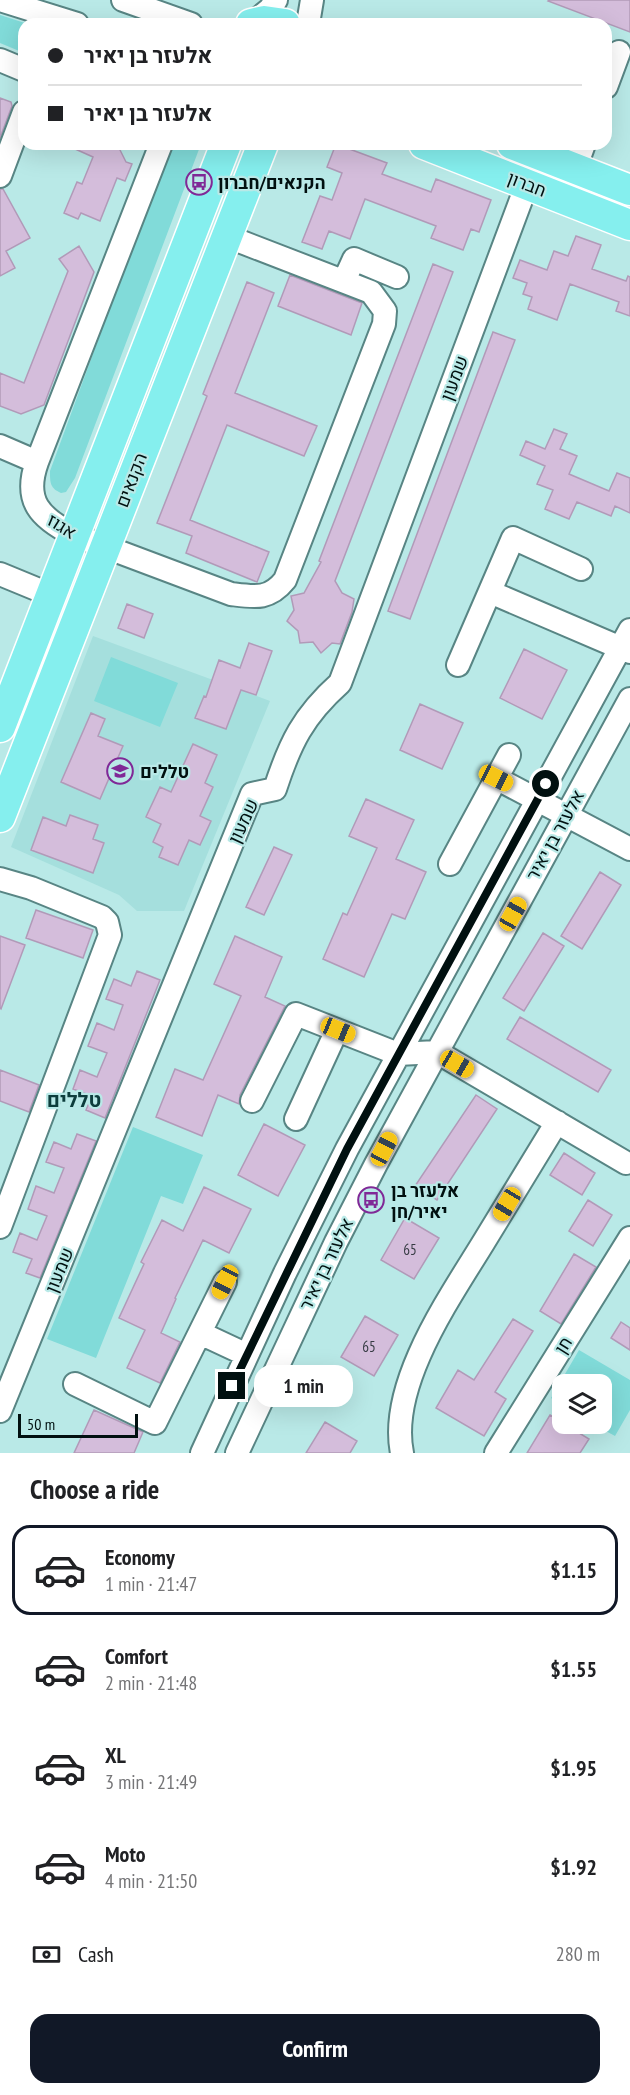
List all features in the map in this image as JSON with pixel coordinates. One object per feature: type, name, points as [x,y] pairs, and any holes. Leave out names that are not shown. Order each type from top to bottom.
[{"type":"main road","name":"הקנאים","points":[[0,727],[224,150]]},
{"type":"main road","name":"הקנאים","points":[[0,817],[261,150]]},
{"type":"main road","name":"חברון","points":[[439,150],[630,225]]},
{"type":"main road","name":"חברון","points":[[546,150],[580,156],[630,190]]},
{"type":"street","points":[[0,0],[52,18]]},
{"type":"street","points":[[123,0],[145,4],[178,18]]},
{"type":"street","points":[[258,18],[270,9],[276,0]]},
{"type":"street","points":[[309,18],[312,0]]},
{"type":"street","points":[[612,71],[619,52]]},
{"type":"street","points":[[0,60],[18,68]]},
{"type":"street","points":[[0,176],[18,128]]},
{"type":"street","name":"אגוז","points":[[159,150],[37,462],[33,473],[32,498],[46,518],[74,535],[231,594],[258,597],[272,593],[285,580],[384,324],[385,311],[371,292],[226,236]]},
{"type":"street","name":"שמעון","points":[[0,1411],[252,794],[275,789],[285,758],[299,728],[321,699],[340,683],[527,184]]},
{"type":"street","points":[[344,281],[354,259],[398,276]]},
{"type":"street","points":[[0,446],[37,462]]},
{"type":"street","points":[[458,665],[513,538],[581,569]]},
{"type":"street","points":[[0,574],[51,595]]},
{"type":"street","points":[[490,592],[627,643]]},
{"type":"street","name":"אלעזר בן יאיר","points":[[202,1453],[326,1190],[538,799],[627,643]]},
{"type":"street","name":"אלעזר בן יאיר","points":[[237,1453],[336,1242],[630,699]]},
{"type":"street","points":[[450,864],[509,755]]},
{"type":"street","points":[[496,778],[630,849]]},
{"type":"street","points":[[0,879],[31,888],[102,917],[107,922],[111,935],[0,1227]]},
{"type":"street","points":[[252,1101],[296,1014],[398,1054],[437,1052],[626,1163]]},
{"type":"street","points":[[296,1119],[338,1030]]},
{"type":"street","points":[[402,1453],[400,1442],[402,1415],[407,1390],[433,1326],[557,1122]]},
{"type":"street","name":"חן","points":[[496,1453],[630,1238]]},
{"type":"street","points":[[75,1384],[155,1423],[225,1282]]},
{"type":"street","points":[[200,1333],[247,1354]]},
{"type":"shaded area","points":[[0,15],[18,21],[18,50],[0,43]]},
{"type":"shaded area","points":[[168,150],[199,150],[75,478],[66,492],[61,493],[51,485],[50,471]]},
{"type":"shaded area","points":[[93,636],[270,701],[184,911],[137,911],[119,895],[11,847]]},
{"type":"shaded area","points":[[111,657],[178,683],[160,727],[94,701]]},
{"type":"shaded area","points":[[133,1127],[203,1155],[183,1204],[161,1196],[96,1358],[47,1339]]},
{"type":"shaded area","points":[[579,1350],[630,1380],[630,1410],[615,1436],[611,1434],[612,1374],[565,1374]]},
{"type":"building","points":[[630,0],[630,32],[612,25],[612,18],[593,18],[548,1]]},
{"type":"building","points":[[0,98],[11,102],[12,106],[0,138]]},
{"type":"building","points":[[77,150],[120,150],[126,162],[132,164],[125,181],[117,178],[100,221],[81,213],[78,219],[64,213],[77,182],[82,184],[93,157]]},
{"type":"building","points":[[334,150],[352,150],[387,163],[382,174],[431,192],[436,179],[491,200],[479,232],[471,229],[463,250],[431,238],[436,226],[365,199],[350,239],[329,231],[322,249],[302,242],[320,196],[332,200],[342,173],[327,167]]},
{"type":"building","points":[[0,189],[3,189],[30,238],[6,251],[15,268],[0,276]]},
{"type":"building","points":[[576,236],[601,245],[592,269],[626,281],[628,276],[630,277],[630,316],[616,311],[619,302],[570,284],[557,320],[528,309],[532,297],[523,294],[527,283],[513,278],[520,260],[547,270],[554,251],[568,256]]},
{"type":"building","points":[[79,246],[94,272],[44,405],[21,414],[0,406],[0,373],[24,383],[68,271],[59,259]]},
{"type":"building","points":[[433,264],[453,272],[335,581],[342,593],[354,599],[352,612],[340,644],[332,643],[321,653],[313,642],[300,643],[298,631],[287,621],[294,610],[291,596],[304,593],[321,562],[319,561]]},
{"type":"building","points":[[290,275],[362,303],[351,335],[278,306]]},
{"type":"building","points":[[247,282],[274,293],[235,393],[317,426],[304,456],[227,425],[190,520],[269,552],[257,582],[186,553],[192,536],[157,523],[207,396],[203,394]]},
{"type":"building","points":[[493,332],[515,340],[410,619],[388,611]]},
{"type":"building","points":[[554,429],[567,434],[560,449],[577,456],[569,474],[609,491],[617,473],[630,478],[630,513],[615,506],[611,516],[577,502],[569,519],[545,509],[553,490],[537,484],[545,466],[520,455],[526,441],[545,449]]},
{"type":"building","points":[[127,604],[153,614],[144,638],[118,628]]},
{"type":"building","points":[[249,643],[272,651],[256,695],[241,690],[226,729],[195,718],[204,696],[206,697],[219,660],[240,668]]},
{"type":"building","points":[[524,649],[567,670],[542,719],[500,698]]},
{"type":"building","points":[[420,704],[463,723],[442,769],[400,750]]},
{"type":"building","points":[[91,713],[105,719],[98,736],[123,746],[100,799],[61,782]]},
{"type":"building","points":[[193,744],[217,755],[205,783],[213,787],[200,816],[211,821],[200,845],[189,840],[178,865],[159,857],[163,847],[153,842],[161,824],[146,817],[160,787],[171,792]]},
{"type":"building","points":[[366,799],[414,820],[396,859],[426,872],[405,919],[392,914],[364,977],[323,959],[343,913],[347,915],[377,848],[349,836]]},
{"type":"building","points":[[70,815],[98,825],[93,839],[104,843],[93,873],[31,850],[43,817],[66,826]]},
{"type":"building","points":[[274,847],[292,855],[264,915],[246,907]]},
{"type":"building","points":[[600,872],[621,885],[582,949],[561,936]]},
{"type":"building","points":[[36,910],[93,930],[83,958],[26,938]]},
{"type":"building","points":[[543,933],[564,946],[524,1011],[503,998]]},
{"type":"building","points":[[0,936],[25,945],[1,1009],[0,1008]]},
{"type":"building","points":[[235,936],[282,957],[265,997],[285,1006],[240,1095],[239,1104],[218,1095],[202,1136],[156,1117],[175,1069],[203,1080],[241,996],[214,984]]},
{"type":"building","points":[[137,971],[160,980],[105,1118],[86,1110],[92,1096],[73,1089],[80,1070],[97,1077],[107,1053],[88,1046],[97,1023],[114,1030],[123,1005],[106,999],[114,979],[131,986]]},
{"type":"building","points":[[520,1017],[611,1070],[598,1092],[507,1039]]},
{"type":"building","points":[[0,1070],[39,1085],[29,1112],[0,1101]]},
{"type":"building","points":[[476,1095],[497,1109],[437,1200],[415,1186]]},
{"type":"building","points":[[264,1124],[305,1145],[278,1196],[238,1175]]},
{"type":"building","points":[[77,1134],[96,1141],[40,1278],[26,1273],[32,1259],[13,1252],[20,1233],[37,1240],[47,1216],[28,1209],[36,1186],[54,1193],[64,1168],[46,1162],[54,1142],[71,1149]]},
{"type":"building","points":[[564,1153],[595,1173],[582,1195],[550,1175]]},
{"type":"building","points":[[204,1187],[251,1209],[229,1253],[203,1240],[161,1333],[180,1342],[160,1383],[127,1368],[145,1330],[119,1318],[144,1264],[141,1262],[162,1220],[183,1231]]},
{"type":"building","points":[[588,1200],[612,1215],[593,1246],[569,1231]]},
{"type":"building","points":[[405,1218],[439,1238],[414,1279],[381,1260]]},
{"type":"building","points":[[574,1254],[596,1267],[561,1324],[540,1311]]},
{"type":"building","points":[[365,1316],[398,1335],[374,1376],[341,1357]]},
{"type":"building","points":[[513,1319],[533,1331],[495,1392],[506,1399],[484,1436],[436,1408],[458,1370],[474,1380]]},
{"type":"building","points":[[621,1322],[630,1328],[630,1350],[611,1338]]},
{"type":"building","points":[[94,1410],[143,1432],[134,1453],[74,1453]]},
{"type":"building","points":[[550,1415],[552,1416],[552,1434],[581,1434],[589,1439],[580,1453],[527,1453]]},
{"type":"building","points":[[325,1422],[357,1441],[350,1453],[306,1453]]},
{"type":"place","name":"הקנאים/חברון","points":[[199,182]]},
{"type":"place","name":"טללים","points":[[120,771]]},
{"type":"place","name":"אלעזר בן יאיר/חן","points":[[371,1200]]},
{"type":"district","name":"טללים","points":[[74,1100]]},
{"type":"route","points":[[232,1386],[347,1149],[546,784]]}]
